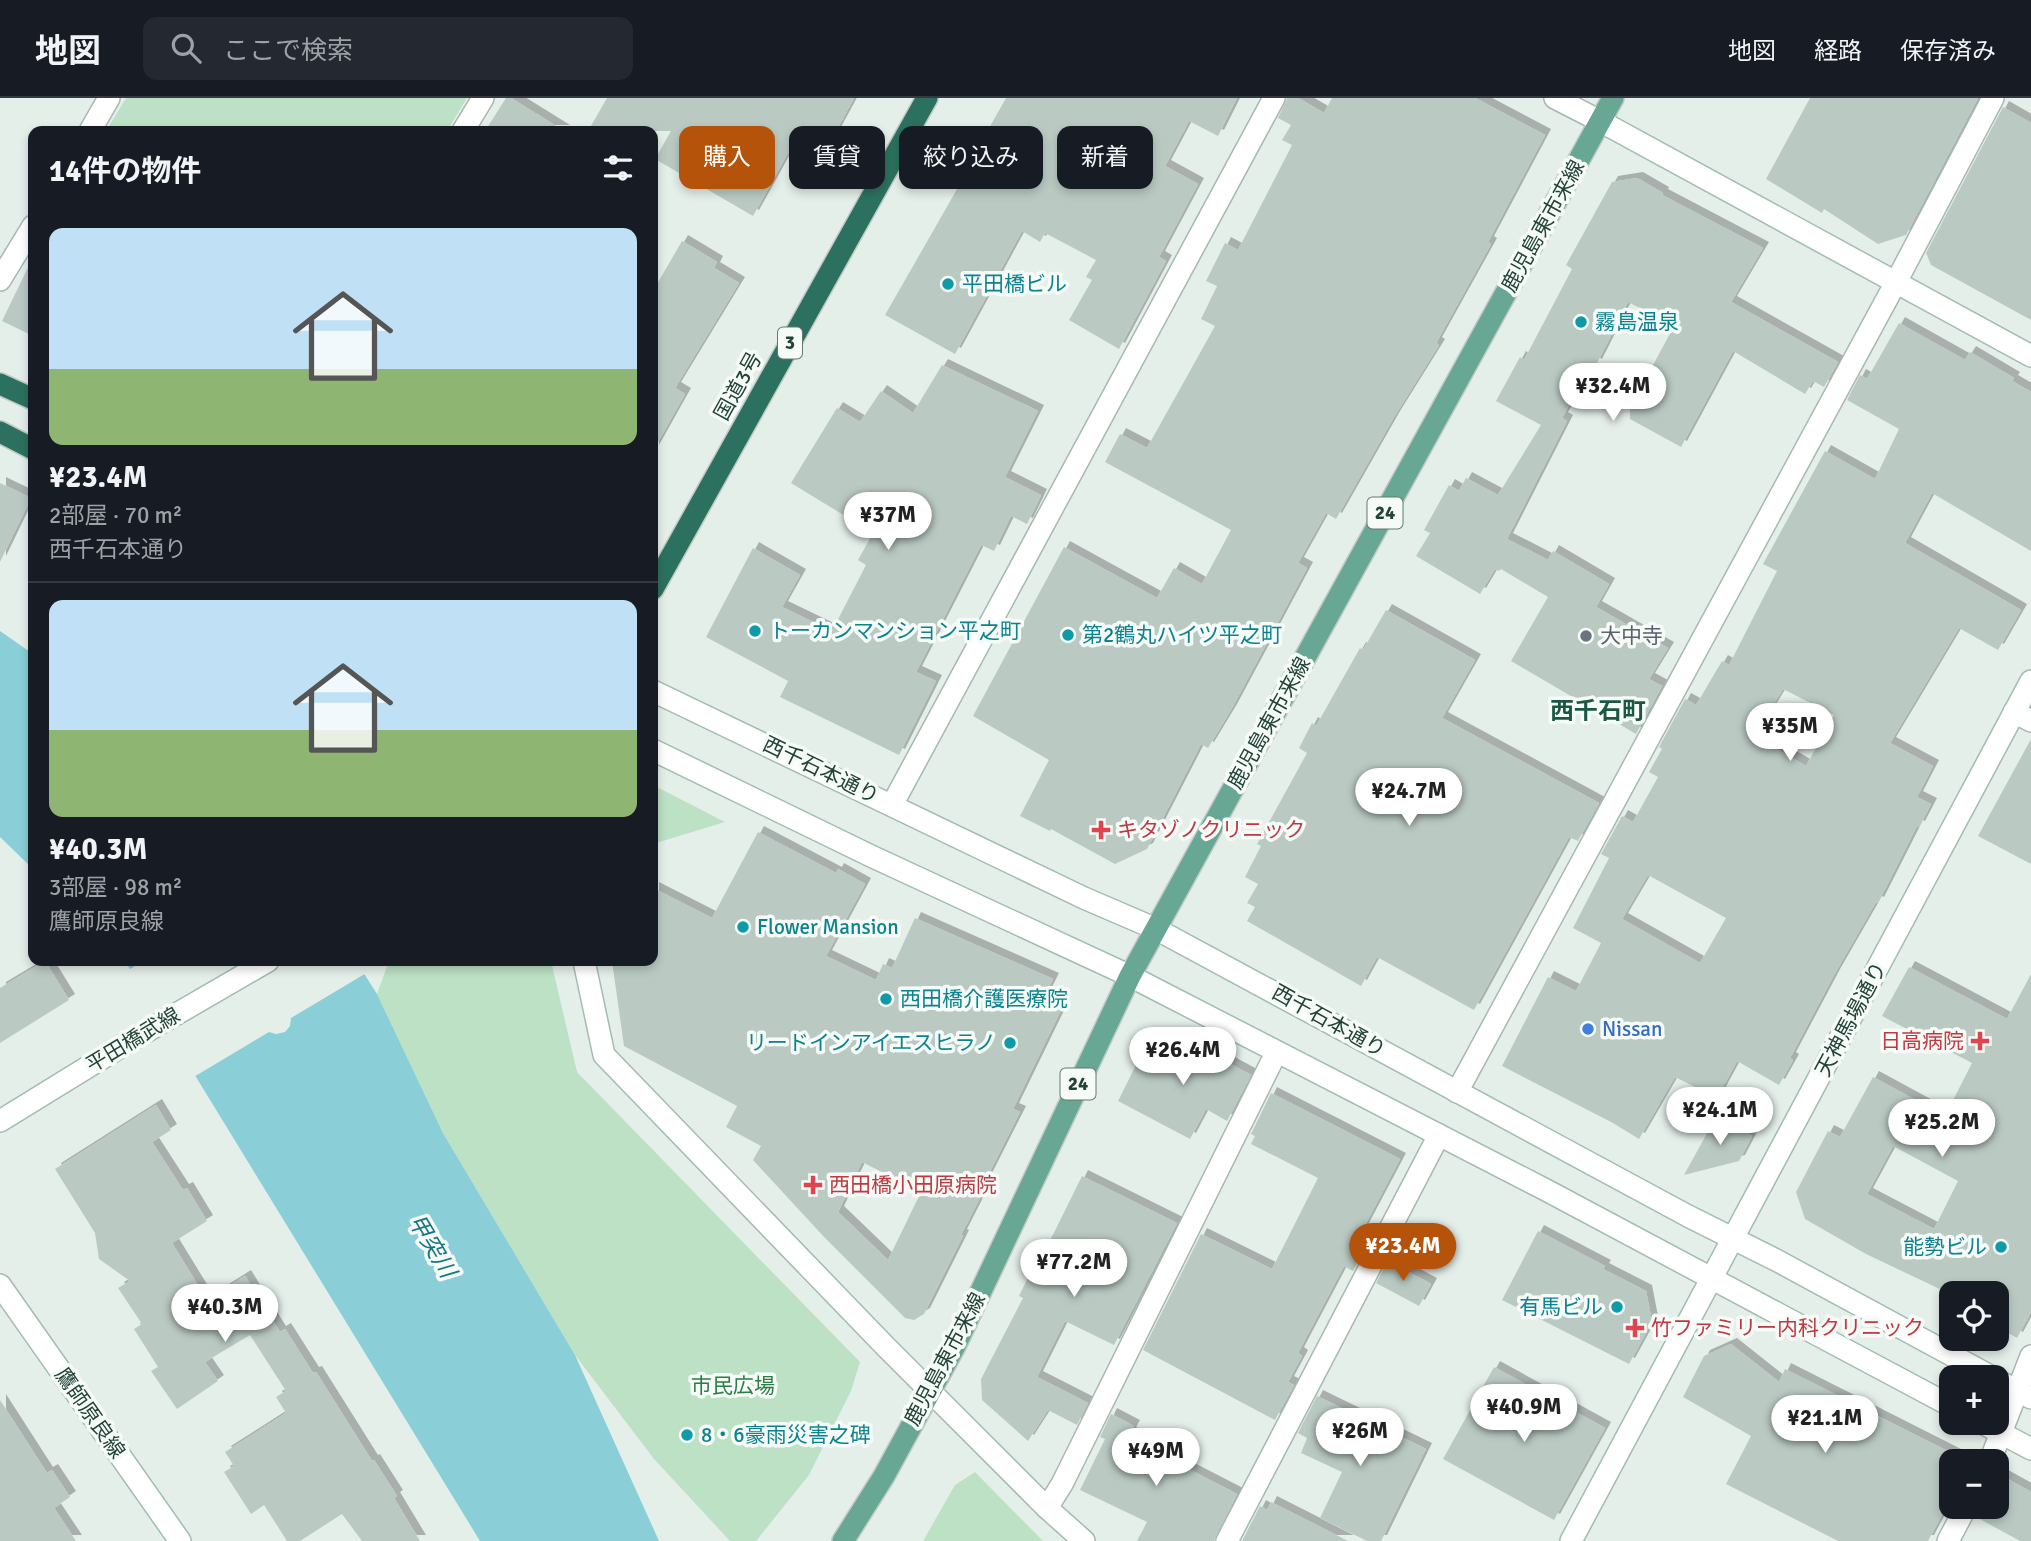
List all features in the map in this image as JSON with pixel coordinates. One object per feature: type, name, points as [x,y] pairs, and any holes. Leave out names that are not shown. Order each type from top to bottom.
[{"type":"highway","name":"国道3号","points":[[658,580],[927,98]]},
{"type":"highway","points":[[0,384],[28,397]]},
{"type":"highway","points":[[0,432],[28,446]]},
{"type":"main road","name":"鹿児島東市来線","points":[[843,1541],[884,1476],[956,1346],[1026,1192],[1130,976],[1613,98]]},
{"type":"street","points":[[93,126],[109,98]]},
{"type":"street","points":[[466,126],[483,98]]},
{"type":"street","points":[[892,805],[1274,98]]},
{"type":"street","points":[[1555,98],[2031,356]]},
{"type":"street","points":[[1457,1092],[1993,98]]},
{"type":"street","points":[[0,280],[28,234]]},
{"type":"street","name":"天神馬場通り","points":[[1571,1541],[1733,1239],[2023,717],[2031,681]]},
{"type":"street","name":"西千石本通り","points":[[658,693],[1084,898],[1156,929],[1969,1365]]},
{"type":"street","points":[[658,752],[871,856],[1130,976],[1713,1278],[1939,1400]]},
{"type":"street","name":"平田橋武線","points":[[0,1121],[259,966]]},
{"type":"street","points":[[585,966],[604,1055],[930,1391],[1047,1508],[1084,1541]]},
{"type":"street","points":[[1047,1508],[1062,1484],[1276,1053]]},
{"type":"street","points":[[1227,1541],[1439,1135]]},
{"type":"street","name":"鷹師原良線","points":[[0,1285],[180,1541]]},
{"type":"street","points":[[2009,1419],[2024,1394],[2031,1356]]},
{"type":"street","points":[[2005,1435],[2031,1449]]},
{"type":"street","points":[[1948,1541],[1960,1519]]},
{"type":"green space","points":[[126,98],[467,98],[450,126],[109,126]]},
{"type":"green space","points":[[658,788],[725,822],[658,842]]},
{"type":"green space","name":"市民広場","points":[[387,966],[552,966],[577,1072],[860,1362],[851,1391],[809,1475],[756,1541],[730,1541],[654,1459],[575,1355],[443,1133],[377,994]]},
{"type":"green space","points":[[975,1472],[1043,1541],[923,1541],[955,1485]]},
{"type":"water","points":[[0,631],[28,651],[28,864],[0,837]]},
{"type":"water","name":"甲突川","points":[[128,966],[359,966],[377,994],[443,1133],[575,1355],[659,1541],[480,1541]]},
{"type":"pier","points":[[135,966],[364,966],[368,972],[291,1018],[290,1026],[285,1032],[269,1032],[192,1078],[127,971]]},
{"type":"building","points":[[506,98],[511,98],[556,126],[488,126]]},
{"type":"building","points":[[607,98],[854,98],[839,126],[789,126],[789,154],[775,176],[775,126],[679,126],[679,173],[658,161],[658,154],[671,131],[658,131],[658,126],[591,126]]},
{"type":"building","points":[[1006,98],[1237,98],[1218,136],[1189,121],[1165,166],[1198,184],[1159,257],[1166,261],[1119,349],[1069,320],[1092,280],[1086,277],[1096,260],[1045,233],[1040,242],[1022,231],[955,354],[885,315],[957,189],[1043,189],[1043,126],[990,126]]},
{"type":"building","points":[[1287,98],[1298,98],[1324,113],[1332,98],[1475,98],[1545,135],[1488,242],[1491,244],[1436,343],[1439,345],[1336,519],[1326,513],[1298,563],[1307,568],[1231,710],[1208,748],[1201,744],[1147,849],[1115,864],[1051,829],[1050,831],[1020,816],[1049,760],[973,716],[1064,547],[1157,598],[1174,568],[1202,584],[1231,530],[1105,462],[1120,434],[1147,448],[1215,326],[1201,319],[1217,286],[1206,281],[1225,243],[1238,250],[1292,145],[1282,140],[1291,125],[1278,118]]},
{"type":"building","points":[[1810,98],[1978,98],[1906,235],[1878,244],[1824,209],[1822,213],[1766,179]]},
{"type":"building","points":[[2003,107],[2031,123],[2031,320],[1931,265],[1926,253]]},
{"type":"building","points":[[1637,178],[1663,193],[1662,195],[1763,248],[1731,302],[1838,362],[1824,387],[1813,381],[1805,394],[1733,351],[1681,447],[1630,419],[1630,408],[1674,326],[1628,302],[1596,365],[1593,363],[1562,418],[1567,421],[1507,539],[1548,560],[1553,551],[1609,584],[1596,607],[1668,648],[1649,679],[1662,686],[1636,734],[1511,661],[1548,597],[1501,569],[1495,569],[1480,594],[1416,556],[1430,533],[1424,530],[1449,485],[1459,491],[1466,478],[1498,495],[1541,425],[1496,401],[1520,357],[1524,360],[1572,269],[1566,265],[1612,182]]},
{"type":"building","points":[[707,189],[768,189],[753,216]]},
{"type":"building","points":[[682,241],[717,262],[714,268],[739,283],[675,388],[685,394],[658,442],[658,282]]},
{"type":"building","points":[[28,267],[28,334],[2,321]]},
{"type":"building","points":[[1899,323],[1965,360],[1970,352],[2014,378],[2012,381],[2031,392],[2031,551],[1932,493],[1905,543],[2021,610],[1998,650],[1959,628],[1890,743],[1933,766],[1917,797],[1931,804],[1878,903],[1876,902],[1834,975],[1790,1058],[1793,1060],[1779,1085],[1737,1061],[1717,1098],[1675,1077],[1639,1139],[1502,1066],[1548,977],[1576,991],[1601,943],[1573,928],[1609,858],[1601,854],[1622,816],[1633,822],[1658,777],[1649,772],[1685,699],[1696,705],[1722,661],[1729,665],[1777,571],[1763,564],[1825,451],[1875,479],[1899,429],[1847,400],[1860,375],[1867,379]],"holes":[[[1783,689],[1834,715],[1806,766],[1754,736]],[[1648,875],[1726,918],[1700,963],[1622,919]]]},
{"type":"building","points":[[942,365],[1038,411],[1005,477],[1041,495],[1027,524],[1011,516],[994,551],[981,545],[916,672],[936,681],[899,755],[780,697],[788,681],[706,637],[753,548],[800,575],[782,607],[832,631],[866,565],[858,560],[873,533],[791,483],[837,408],[860,422],[881,391],[913,413]]},
{"type":"building","points":[[0,483],[28,497],[28,504],[0,562]]},
{"type":"building","points":[[1386,610],[1475,660],[1442,718],[1599,803],[1578,841],[1569,837],[1474,1010],[1377,957],[1361,986],[1247,921],[1255,907],[1247,903],[1258,884],[1245,877],[1261,846],[1257,844],[1307,753],[1299,748],[1312,723],[1316,726],[1360,648],[1363,650]]},
{"type":"building","points":[[2031,739],[2031,864],[1978,836]]},
{"type":"building","points":[[758,832],[836,873],[838,869],[865,884],[826,956],[876,980],[883,964],[892,968],[915,918],[1053,979],[1044,997],[1063,1006],[1013,1109],[1020,1112],[924,1314],[914,1320],[905,1318],[825,1238],[753,1160],[761,1146],[726,1127],[737,1106],[624,1046],[613,966],[658,966],[658,891],[712,918]],"holes":[[[862,1162],[921,1192],[888,1260],[838,1212]]]},
{"type":"building","points":[[37,966],[48,966],[69,1000],[0,1043],[0,988]]},
{"type":"building","points":[[1909,967],[2007,1019],[2031,974],[2031,1312],[2017,1338],[2009,1334],[2009,1281],[1939,1281],[1939,1289],[1866,1254],[1805,1219],[1796,1192],[1828,1131],[1840,1137],[1873,1077],[1945,1116],[1972,1063],[1882,1016]],"holes":[[[1893,1146],[1958,1181],[1934,1229],[1867,1194]]]},
{"type":"building","points":[[1188,1041],[1251,1075],[1227,1121],[1206,1109],[1190,1139],[1118,1101],[1145,1047],[1164,1057],[1171,1045],[1183,1051]]},
{"type":"building","points":[[1271,1093],[1400,1159],[1355,1244],[1365,1249],[1353,1271],[1344,1266],[1298,1353],[1302,1356],[1288,1382],[1294,1385],[1275,1420],[1143,1350],[1201,1234],[1272,1269],[1318,1178],[1251,1144],[1255,1136],[1251,1134]]},
{"type":"building","points":[[156,1105],[171,1130],[152,1142],[183,1190],[187,1188],[207,1221],[172,1243],[207,1300],[245,1276],[280,1332],[285,1329],[313,1373],[316,1372],[397,1496],[394,1498],[420,1541],[362,1541],[342,1514],[300,1541],[287,1541],[264,1505],[251,1514],[224,1472],[234,1466],[225,1452],[286,1413],[276,1397],[286,1391],[250,1335],[205,1362],[218,1381],[177,1409],[151,1371],[158,1367],[134,1329],[142,1324],[118,1288],[130,1281],[99,1259],[95,1233],[55,1169]]},
{"type":"building","points":[[1716,1117],[1752,1136],[1739,1161],[1684,1175]]},
{"type":"building","points":[[1082,1176],[1177,1223],[1114,1345],[1065,1321],[1037,1377],[1088,1403],[1077,1425],[1048,1410],[1028,1441],[982,1400],[981,1379],[1023,1298],[1019,1296],[1035,1263],[1038,1265]]},
{"type":"building","points":[[1538,1231],[1646,1291],[1652,1322],[1629,1364],[1502,1300]]},
{"type":"building","points":[[1388,1261],[1431,1284],[1419,1306],[1376,1283]]},
{"type":"building","points":[[1731,1344],[1779,1382],[1785,1369],[1943,1449],[1939,1449],[1940,1519],[1928,1541],[1838,1541],[1726,1484],[1751,1436],[1683,1397],[1704,1356]]},
{"type":"building","points":[[1494,1367],[1605,1428],[1554,1520],[1443,1459]]},
{"type":"building","points":[[1317,1396],[1426,1449],[1381,1541],[1367,1541],[1320,1518],[1342,1472],[1301,1453],[1307,1438],[1298,1433]]},
{"type":"building","points":[[0,1400],[47,1473],[52,1470],[70,1497],[54,1508],[76,1541],[0,1541]]},
{"type":"building","points":[[1111,1414],[1134,1426],[1130,1433],[1176,1455],[1173,1461],[1237,1494],[1214,1541],[1137,1541],[1147,1522],[1080,1490],[1105,1439],[1100,1437]]},
{"type":"building","points":[[2009,1480],[2031,1492],[2031,1541],[2020,1541],[1980,1519],[2009,1519]]},
{"type":"building","points":[[1271,1502],[1348,1541],[1242,1541],[1260,1506],[1267,1510]]},
{"type":"place","name":"平田橋ビル","points":[[948,284]]},
{"type":"place","name":"霧島温泉","points":[[1581,322]]},
{"type":"place","name":"トーカンマンション平之町","points":[[755,631]]},
{"type":"place","name":"第2鶴丸ハイツ平之町","points":[[1068,635]]},
{"type":"place","name":"大中寺","points":[[1586,636]]},
{"type":"place","name":"キタゾノクリニック","points":[[1101,830]]},
{"type":"place","name":"Flower Mansion","points":[[743,927]]},
{"type":"place","name":"西田橋介護医療院","points":[[886,999]]},
{"type":"place","name":"Nissan","points":[[1588,1029]]},
{"type":"place","name":"日高病院","points":[[1980,1041]]},
{"type":"place","name":"リードインアイエスヒラノ","points":[[1010,1043]]},
{"type":"place","name":"西田橋小田原病院","points":[[813,1185]]},
{"type":"place","name":"能勢ビル","points":[[2001,1247]]},
{"type":"place","name":"有馬ビル","points":[[1617,1307]]},
{"type":"place","name":"竹ファミリー内科クリニック","points":[[1635,1328]]},
{"type":"place","name":"8・6豪雨災害之碑","points":[[687,1435]]},
{"type":"district","name":"西千石町","points":[[1598,711]]}]
